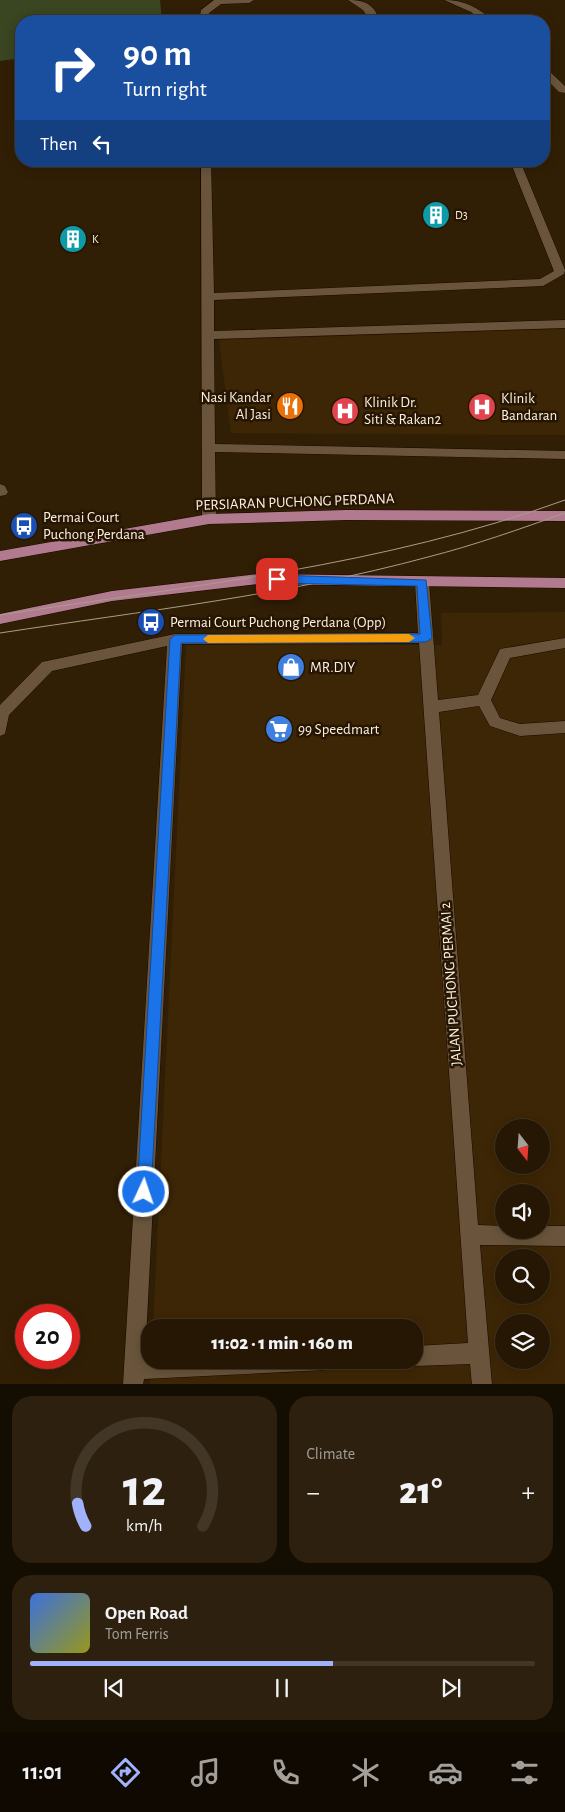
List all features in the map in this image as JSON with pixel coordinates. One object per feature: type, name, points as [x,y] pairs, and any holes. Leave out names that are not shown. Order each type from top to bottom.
[{"type":"main road","name":"PERSIARAN PUCHONG PERDANA","points":[[0,556],[209,519],[346,515],[565,516]]},
{"type":"main road","points":[[0,619],[112,596],[259,578],[565,583]]},
{"type":"street","points":[[204,15],[204,12],[218,1],[249,0]]},
{"type":"street","points":[[353,0],[360,2],[374,15]]},
{"type":"street","points":[[449,0],[474,10],[480,15]]},
{"type":"street","points":[[550,78],[563,90]]},
{"type":"street","points":[[206,167],[209,519]]},
{"type":"street","points":[[208,297],[543,282],[560,272],[517,167]]},
{"type":"street","points":[[208,335],[565,324]]},
{"type":"street","points":[[208,448],[565,456]]},
{"type":"street","name":"JALAN PUCHONG PERMAI 2","points":[[422,582],[469,1235],[482,1384]]},
{"type":"street","points":[[0,730],[1,713],[47,666],[175,639],[426,638]]},
{"type":"street","points":[[175,639],[134,1377],[223,1369]]},
{"type":"street","points":[[483,700],[505,653],[565,643]]},
{"type":"street","points":[[431,707],[483,700]]},
{"type":"street","points":[[483,700],[494,722],[520,730],[565,727]]},
{"type":"street","points":[[469,1235],[565,1236]]},
{"type":"street","points":[[423,1356],[479,1353]]},
{"type":"shaded area","points":[[565,329],[565,435],[231,433],[219,340]]},
{"type":"shaded area","points":[[565,612],[565,1384],[150,1384],[151,1369],[423,1369],[423,1319],[153,1319],[186,645],[442,645],[441,613]]},
{"type":"green space","points":[[0,0],[160,0],[161,15],[15,15],[15,59],[0,61]]},
{"type":"tram line","points":[[0,615],[215,583],[357,558],[497,523],[565,500]]},
{"type":"tram line","points":[[0,633],[215,601],[322,582],[446,552],[565,513]]},
{"type":"slow traffic","points":[[208,639],[409,638]]},
{"type":"place","name":"D3","points":[[436,215]]},
{"type":"place","name":"K","points":[[73,239]]},
{"type":"place","name":"Nasi Kandar Al Jasi","points":[[290,406]]},
{"type":"place","name":"Klinik Bandaran","points":[[482,407]]},
{"type":"place","name":"Klinik Dr. Siti & Rakan2","points":[[345,411]]},
{"type":"place","name":"Permai Court Puchong Perdana","points":[[24,526]]},
{"type":"place","name":"Permai Court Puchong Perdana (Opp)","points":[[151,622]]},
{"type":"place","name":"MR.DIY","points":[[291,667]]},
{"type":"place","name":"99 Speedmart","points":[[279,729]]},
{"type":"route","points":[[144,1192],[175,639],[426,638],[422,582],[277,579]]}]
